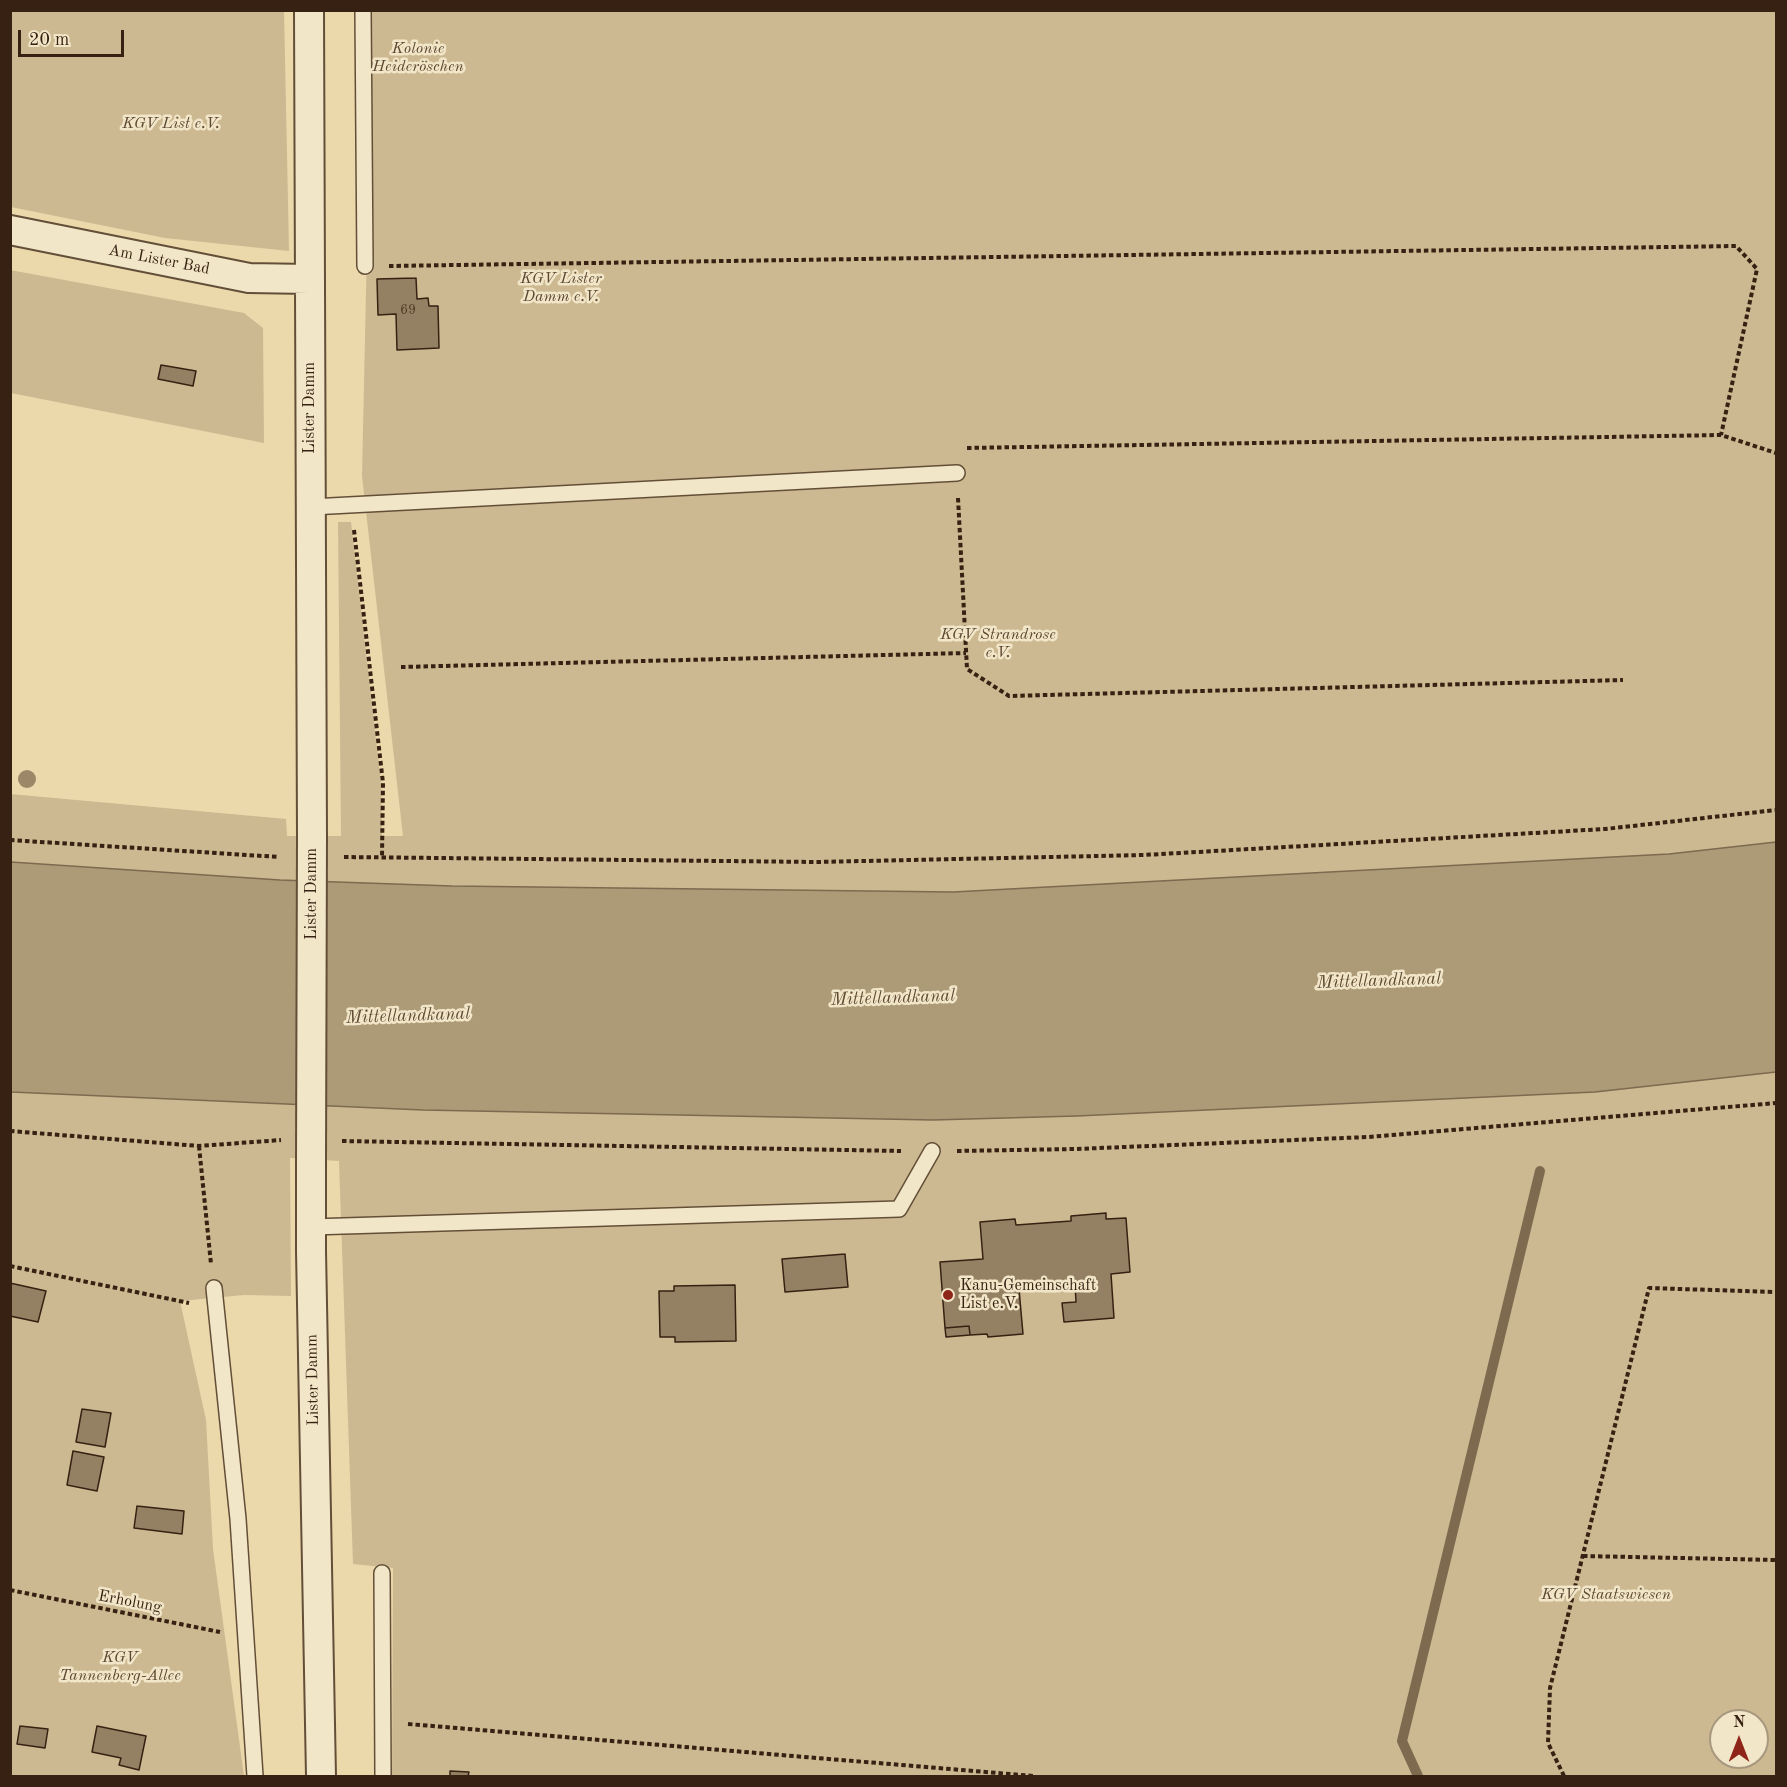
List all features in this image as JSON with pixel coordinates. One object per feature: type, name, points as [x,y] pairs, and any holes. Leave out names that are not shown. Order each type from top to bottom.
[{"type":"street","name":"Lister Damm","points":[[309,10],[312,837],[310,1227],[321,1776]]},
{"type":"street","name":"Am Lister Bad","points":[[10,231],[249,278],[309,279]]},
{"type":"lane","points":[[363,10],[365,266]]},
{"type":"lane","points":[[310,507],[957,473]]},
{"type":"lane","points":[[310,1227],[899,1209],[932,1151]]},
{"type":"lane","points":[[214,1288],[238,1519],[255,1776]]},
{"type":"lane","points":[[382,1573],[383,1776]]},
{"type":"path","points":[[365,266],[1736,246],[1757,269],[1721,435]]},
{"type":"path","points":[[1623,680],[1009,696],[967,669],[955,449],[1721,435],[1776,453]]},
{"type":"path","points":[[352,505],[383,783],[382,857]]},
{"type":"path","points":[[401,667],[966,652]]},
{"type":"path","points":[[337,857],[817,862],[1144,855],[1605,829],[1776,810]]},
{"type":"path","points":[[10,840],[280,857]]},
{"type":"path","points":[[339,1141],[932,1151],[1076,1149],[1368,1137],[1776,1103]]},
{"type":"path","points":[[10,1131],[199,1146],[292,1140]]},
{"type":"path","points":[[199,1146],[214,1288]]},
{"type":"path","points":[[10,1266],[216,1309]]},
{"type":"path","points":[[1564,1776],[1548,1743],[1550,1688],[1649,1288],[1776,1292]]},
{"type":"path","points":[[1583,1556],[1776,1560]]},
{"type":"path","name":"Erholung","points":[[10,1590],[245,1637]]},
{"type":"path","points":[[383,1721],[1034,1776]]},
{"type":"green space","name":"KGV List e.V.","points":[[10,11],[284,11],[289,251],[165,238],[11,207]]},
{"type":"green space","points":[[369,11],[1776,11],[1776,842],[1669,854],[953,892],[452,886],[280,880],[11,862],[10,794],[286,819],[287,836],[341,836],[338,522],[351,522],[381,784],[382,836],[403,836],[362,476],[370,108]]},
{"type":"green space","points":[[10,270],[244,313],[263,328],[264,443],[11,393]]},
{"type":"green space","points":[[1776,1072],[1776,1776],[392,1776],[393,1568],[353,1564],[339,1161],[290,1158],[291,1296],[244,1295],[180,1301],[206,1420],[213,1549],[244,1776],[11,1776],[10,1092],[423,1110],[1077,1116],[1595,1092]]},
{"type":"water","name":"Mittellandkanal","points":[[1776,842],[1776,1072],[1595,1092],[1077,1116],[933,1120],[423,1110],[11,1092],[11,862],[280,880],[452,886],[953,892],[1669,854]]},
{"type":"building","points":[[416,278],[417,299],[428,298],[429,306],[438,306],[439,348],[397,350],[396,314],[378,315],[377,279]]},
{"type":"building","points":[[161,365],[196,371],[193,386],[158,379]]},
{"type":"building","name":"Kanu-Gemeinschaft List e.V.","points":[[1106,1213],[1106,1219],[1126,1218],[1130,1272],[1111,1274],[1114,1318],[1064,1322],[1062,1303],[1076,1302],[1075,1284],[1019,1289],[1023,1334],[988,1337],[987,1334],[970,1335],[969,1326],[945,1328],[940,1262],[983,1259],[980,1222],[1015,1219],[1016,1225],[1071,1221],[1071,1216]]},
{"type":"building","points":[[845,1254],[848,1287],[785,1292],[782,1259]]},
{"type":"building","points":[[10,1283],[46,1291],[38,1322],[10,1316]]},
{"type":"building","points":[[735,1285],[736,1341],[675,1342],[675,1337],[660,1337],[659,1291],[674,1291],[674,1286]]},
{"type":"building","points":[[969,1326],[970,1335],[946,1337],[945,1328]]},
{"type":"building","points":[[82,1409],[111,1413],[105,1447],[76,1442]]},
{"type":"building","points":[[73,1451],[104,1457],[97,1491],[67,1485]]},
{"type":"building","points":[[137,1506],[184,1511],[182,1534],[134,1528]]},
{"type":"building","points":[[20,1726],[48,1729],[45,1748],[17,1744]]},
{"type":"building","points":[[97,1726],[146,1736],[139,1770],[119,1765],[121,1758],[92,1752]]},
{"type":"building","points":[[450,1771],[469,1772],[468,1776],[450,1776]]},
{"type":"waterway","points":[[1418,1776],[1402,1741],[1540,1171]]},
{"type":"place","name":"Kanu-Gemeinschaft List e.V.","points":[[948,1295]]},
{"type":"park label","name":"Kolonie Heideröschen","points":[[418,58]]},
{"type":"park label","name":"KGV Lister Damm e.V.","points":[[561,288]]},
{"type":"park label","name":"KGV Strandrose e.V.","points":[[998,644]]},
{"type":"park label","name":"KGV Staatswiesen","points":[[1606,1595]]},
{"type":"park label","name":"KGV Tannenberg-Allee","points":[[120,1667]]}]
